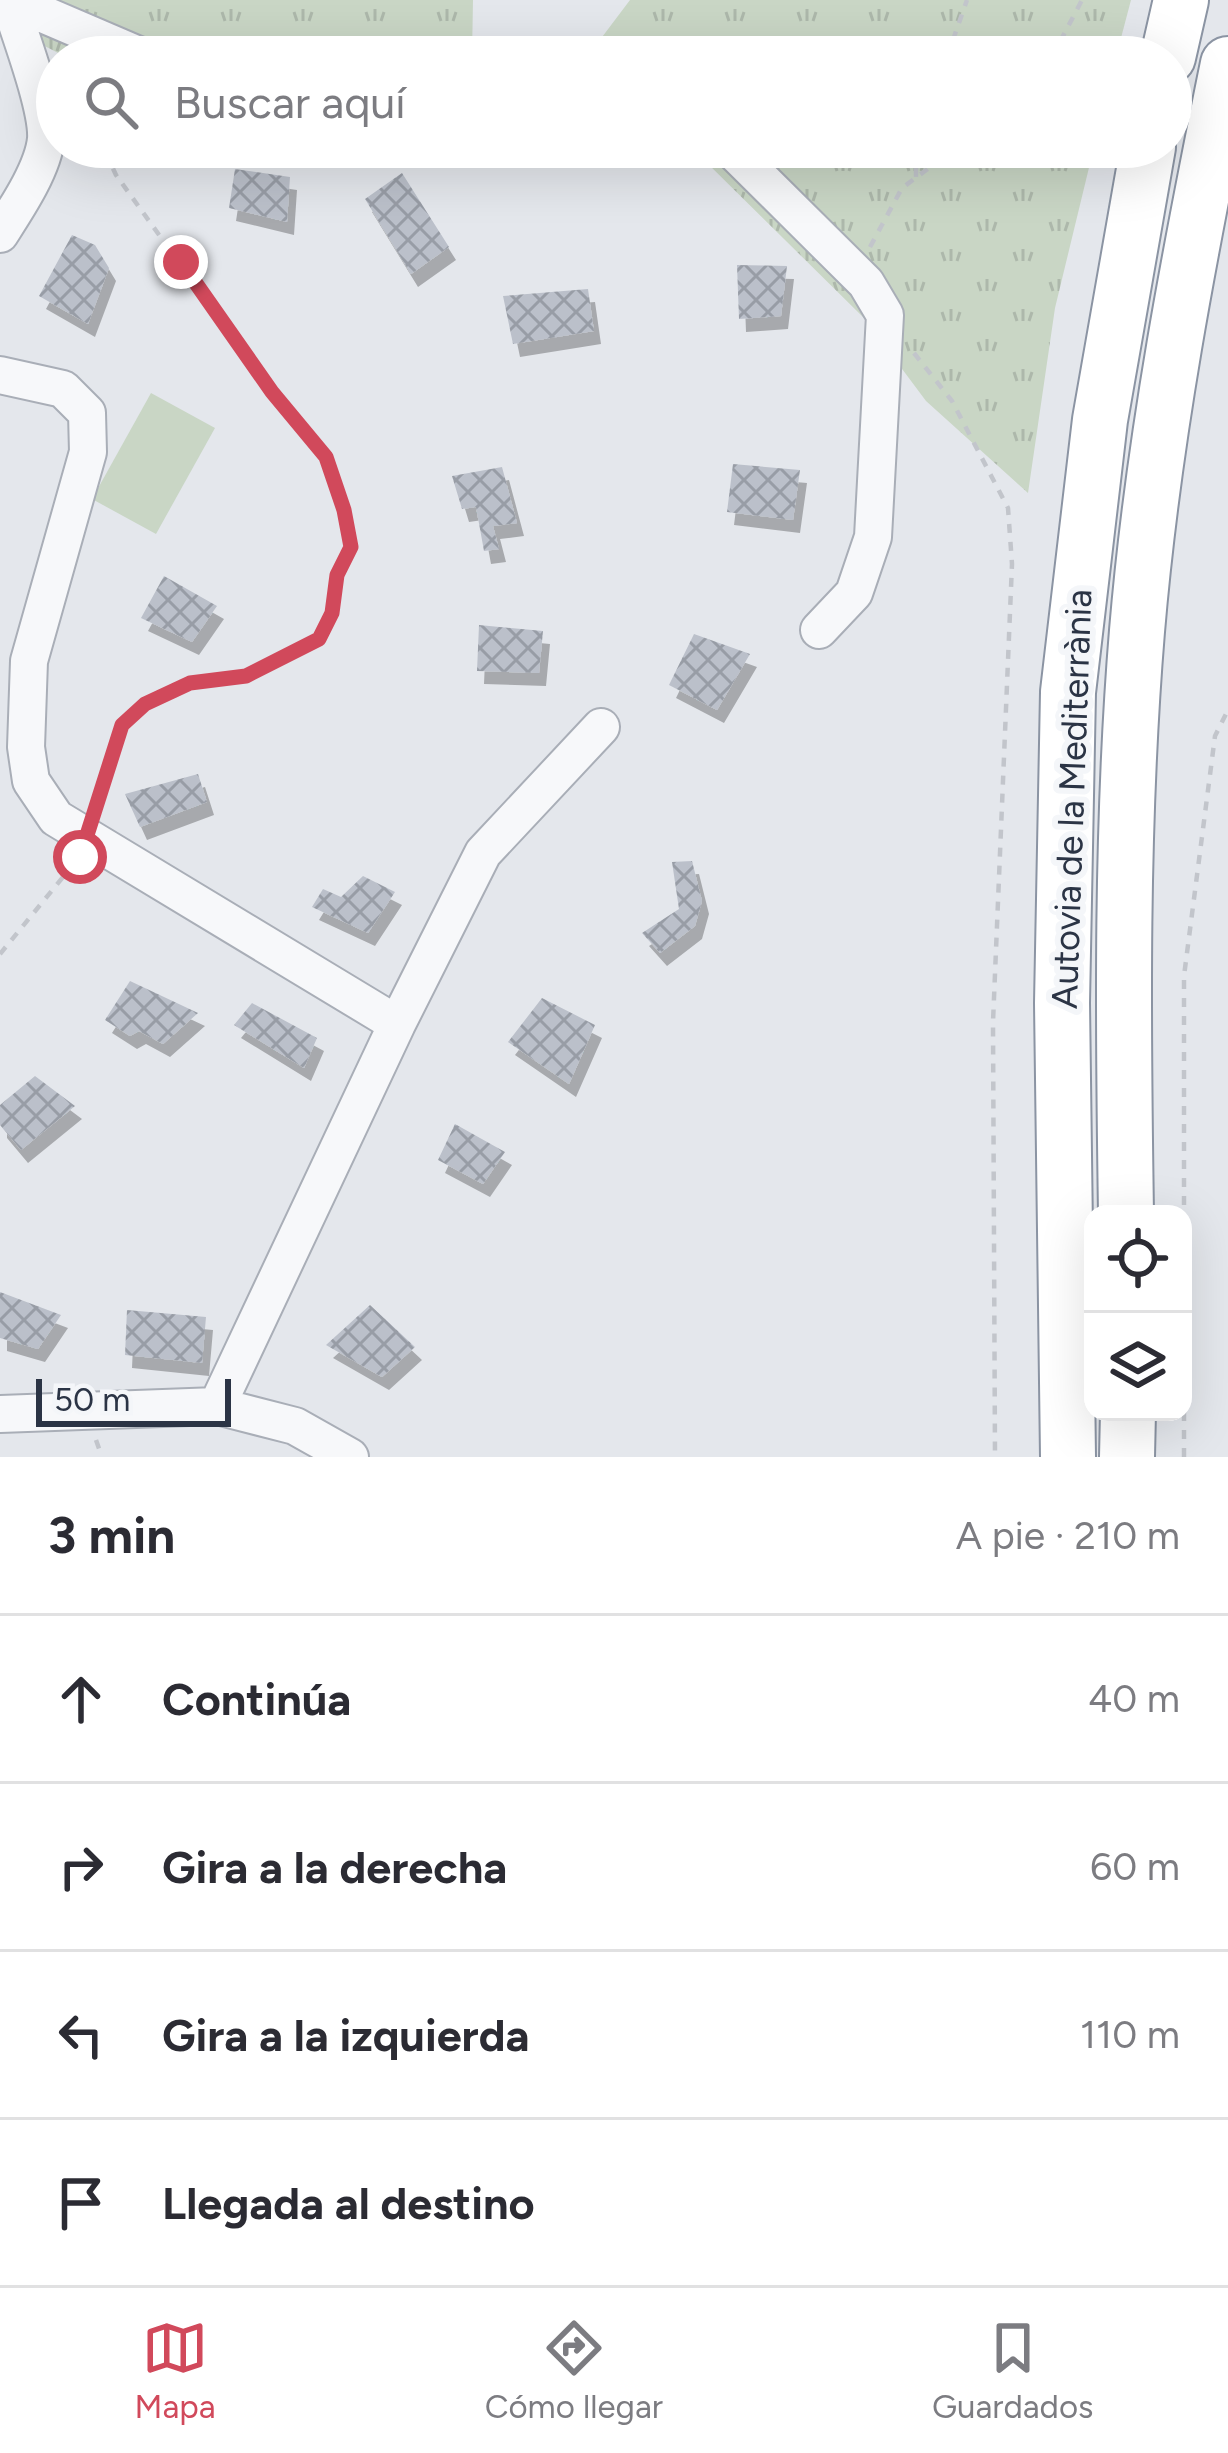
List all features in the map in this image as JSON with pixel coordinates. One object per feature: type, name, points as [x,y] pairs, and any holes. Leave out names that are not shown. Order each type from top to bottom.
[{"type":"highway","points":[[1173,36],[1181,0]]},
{"type":"highway","name":"Autovia de la Mediterrània","points":[[1126,1205],[1124,824],[1137,629],[1152,496],[1189,262],[1228,64]]},
{"type":"highway","name":"Autovia de la Mediterrània","points":[[1067,1457],[1063,1004],[1068,692],[1100,420],[1144,168]]},
{"type":"highway","points":[[1127,1457],[1128,1421]]},
{"type":"street","points":[[9,0],[95,36]]},
{"type":"street","points":[[9,0],[36,91]]},
{"type":"street","points":[[54,36],[63,22]]},
{"type":"street","points":[[32,72],[36,66]]},
{"type":"street","points":[[0,234],[27,191],[36,166]]},
{"type":"street","points":[[750,168],[856,273],[884,315],[873,537],[854,593],[819,630]]},
{"type":"street","points":[[0,375],[64,389],[87,412],[88,452],[29,661],[26,747],[31,781],[56,818],[397,1024]]},
{"type":"street","points":[[217,1406],[483,853],[601,727]]},
{"type":"street","points":[[0,1414],[217,1406],[295,1426],[350,1457]]},
{"type":"path","points":[[954,36],[967,0]]},
{"type":"path","points":[[1063,36],[1082,0]]},
{"type":"path","points":[[0,954],[80,857],[122,725],[145,704],[190,683],[246,676],[319,639],[332,613],[337,575],[351,547],[326,457],[272,392],[113,168]]},
{"type":"path","points":[[916,168],[916,178]]},
{"type":"path","points":[[856,273],[902,188],[930,168]]},
{"type":"path","points":[[884,315],[952,401],[1008,508],[1012,564],[993,1022],[995,1457]]},
{"type":"path","points":[[1184,1457],[1184,976],[1215,736],[1228,710]]},
{"type":"green space","points":[[0,0],[473,0],[472,36],[36,36],[36,42],[0,23]]},
{"type":"green space","points":[[630,0],[1131,0],[1122,36],[603,36]]},
{"type":"green space","points":[[712,168],[1089,168],[1055,308],[1028,493],[926,401],[864,318]]},
{"type":"green space","points":[[151,393],[215,428],[156,534],[92,499]]},
{"type":"building","points":[[235,169],[290,177],[287,222],[229,208]]},
{"type":"building","points":[[402,173],[449,247],[411,274],[365,199]]},
{"type":"building","points":[[72,235],[95,245],[109,268],[88,324],[39,296]]},
{"type":"building","points":[[737,265],[787,266],[781,316],[739,319]]},
{"type":"building","points":[[588,289],[594,331],[513,344],[503,296]]},
{"type":"building","points":[[733,464],[800,470],[793,520],[727,512]]},
{"type":"building","points":[[502,467],[517,523],[493,526],[499,549],[484,551],[476,507],[462,509],[452,476]]},
{"type":"building","points":[[164,576],[217,606],[192,642],[141,618]]},
{"type":"building","points":[[479,625],[543,631],[539,673],[477,671]]},
{"type":"building","points":[[694,634],[750,654],[717,710],[669,685]]},
{"type":"building","points":[[198,774],[207,802],[140,827],[125,794]]},
{"type":"building","points":[[692,861],[702,901],[695,926],[660,953],[642,933],[679,909],[672,862]]},
{"type":"building","points":[[363,876],[395,892],[368,933],[312,907],[323,889],[341,897]]},
{"type":"building","points":[[130,981],[198,1013],[163,1044],[139,1031],[130,1036],[105,1020]]},
{"type":"building","points":[[542,998],[595,1025],[569,1084],[508,1042]]},
{"type":"building","points":[[252,1003],[317,1038],[304,1068],[234,1025]]},
{"type":"building","points":[[35,1076],[75,1106],[21,1150],[0,1125],[0,1105]]},
{"type":"building","points":[[455,1124],[505,1152],[483,1184],[438,1160]]},
{"type":"building","points":[[0,1292],[61,1315],[38,1349],[0,1338]]},
{"type":"building","points":[[370,1305],[415,1347],[382,1377],[326,1345]]},
{"type":"building","points":[[127,1310],[206,1317],[202,1363],[125,1355]]},
{"type":"route","points":[[80,857],[122,725],[145,704],[190,683],[246,676],[319,639],[332,613],[337,575],[351,547],[326,457],[272,392],[181,262]]}]
